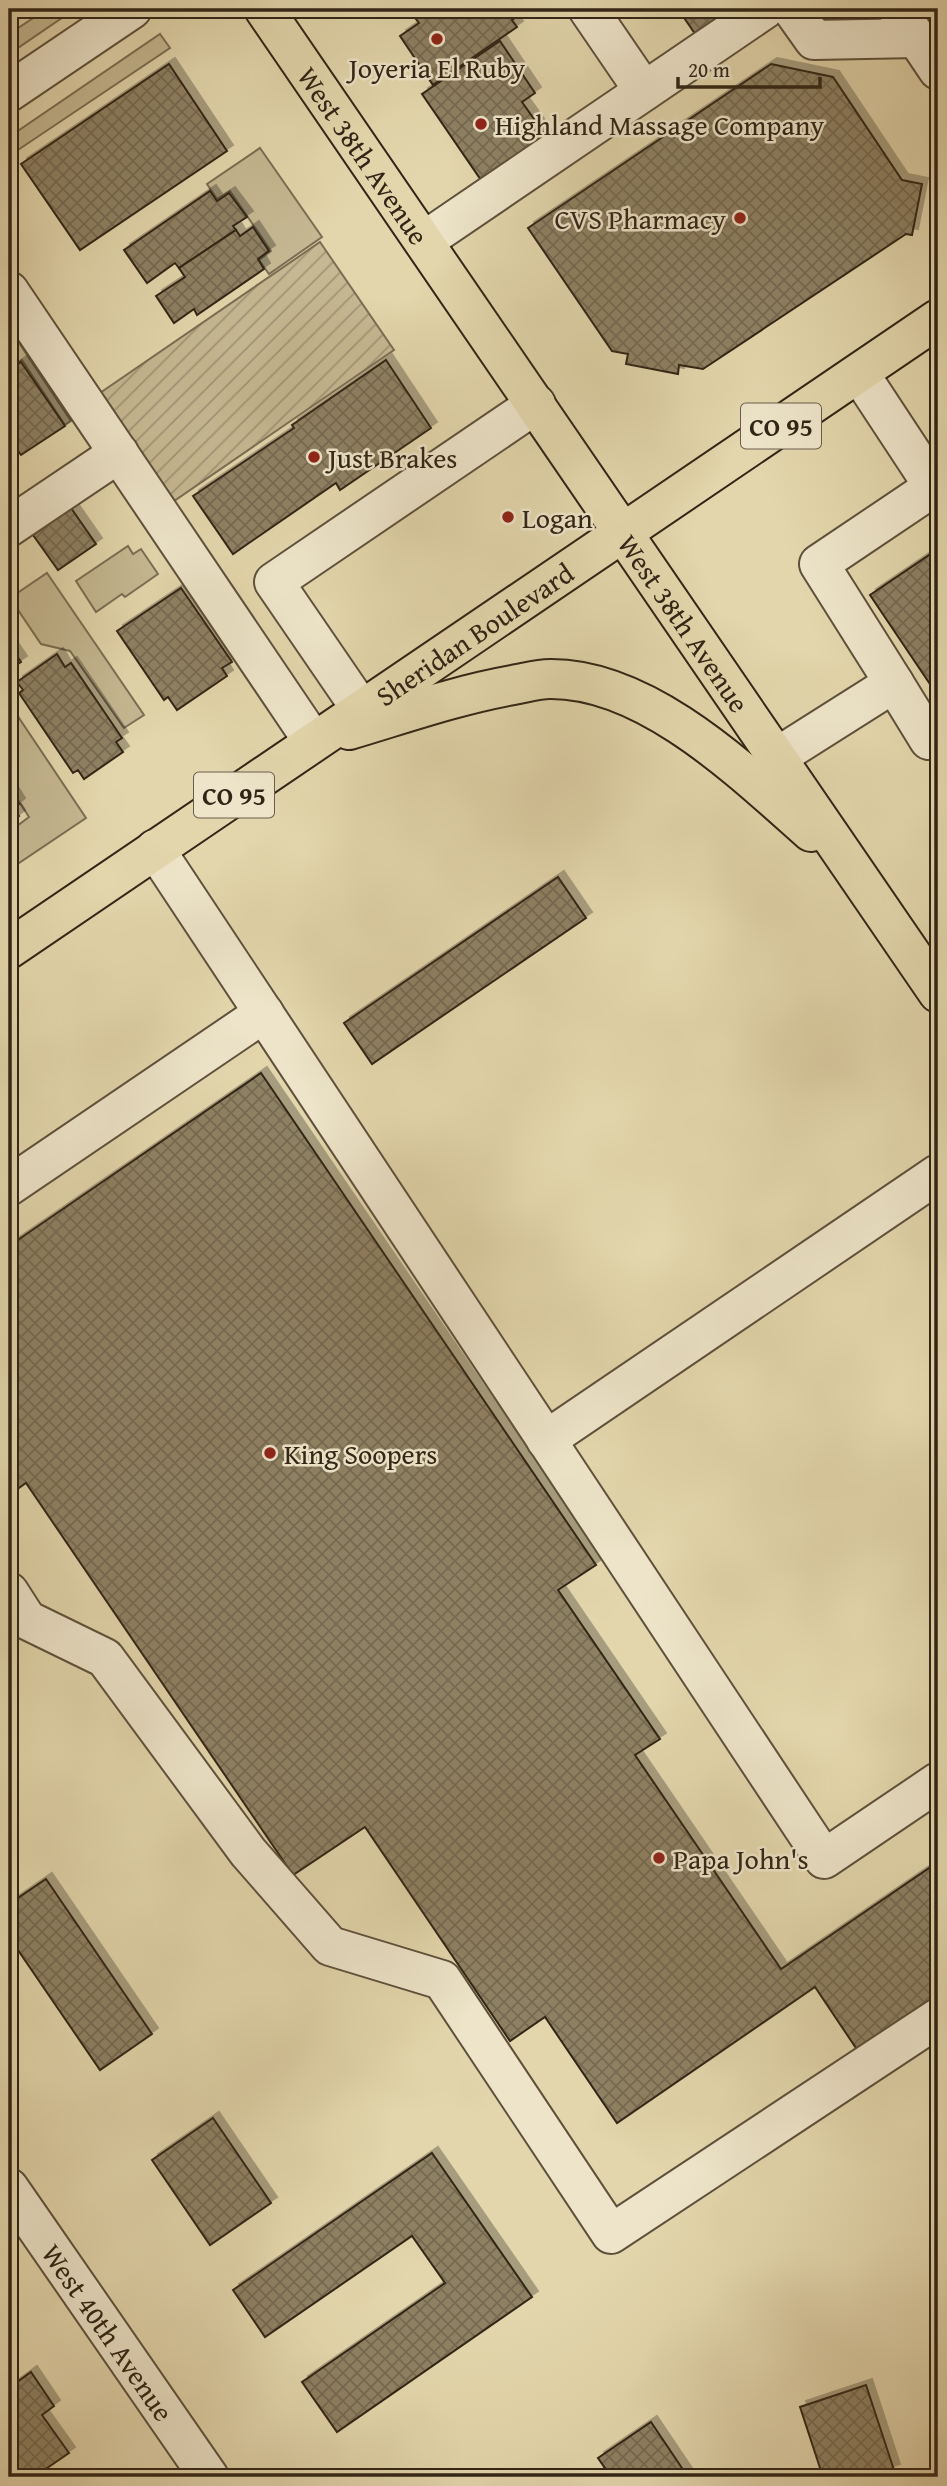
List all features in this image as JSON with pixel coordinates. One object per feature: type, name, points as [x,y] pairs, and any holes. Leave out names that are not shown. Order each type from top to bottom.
[{"type":"main road","name":"West 38th Avenue","points":[[264,9],[938,993]]},
{"type":"main road","name":"Sheridan Boulevard","points":[[9,949],[938,319]]},
{"type":"main road","points":[[313,741],[481,691],[549,679],[592,683],[658,712],[717,750],[853,868]]},
{"type":"street","points":[[9,92],[132,9]]},
{"type":"street","points":[[588,9],[644,91]]},
{"type":"street","points":[[424,241],[765,9]]},
{"type":"street","points":[[792,9],[814,40],[907,24],[938,70]]},
{"type":"street","points":[[9,290],[313,741]]},
{"type":"street","points":[[859,373],[936,485],[819,564],[929,740],[938,734]]},
{"type":"street","points":[[361,709],[274,582],[536,404]]},
{"type":"street","points":[[9,527],[119,453]]},
{"type":"street","points":[[777,757],[894,683]]},
{"type":"street","points":[[156,849],[824,1859],[938,1782]]},
{"type":"street","points":[[9,1186],[264,1013]]},
{"type":"street","points":[[546,1440],[938,1174]]},
{"type":"street","points":[[9,1592],[27,1620],[105,1658],[248,1852],[330,1946],[442,1980],[611,2234],[938,2018]]},
{"type":"street","name":"West 40th Avenue","points":[[9,2188],[209,2477]]},
{"type":"shaded area","points":[[47,9],[75,9],[9,54],[9,34]]},
{"type":"shaded area","points":[[160,34],[170,48],[9,156],[9,137]]},
{"type":"shaded area","points":[[260,148],[322,237],[269,274],[259,260],[271,251],[230,191],[217,199],[207,184]]},
{"type":"shaded area","points":[[320,242],[394,350],[174,501],[100,393]]},
{"type":"shaded area","points":[[9,328],[71,421],[65,425],[22,360],[9,368]]},
{"type":"shaded area","points":[[128,546],[133,554],[141,549],[158,574],[125,597],[122,594],[96,612],[76,581]]},
{"type":"shaded area","points":[[47,573],[144,715],[124,728],[70,651],[41,644],[10,598]]},
{"type":"shaded area","points":[[9,703],[86,818],[13,867],[9,860],[9,832],[29,817],[9,786]]},
{"type":"building","points":[[420,9],[528,9],[512,20],[517,27],[433,85],[400,36],[419,23],[412,14]]},
{"type":"building","points":[[678,9],[741,9],[698,38]]},
{"type":"building","points":[[500,41],[535,93],[522,102],[546,136],[481,180],[422,94]]},
{"type":"building","points":[[169,64],[227,151],[80,250],[21,164]]},
{"type":"building","points":[[771,64],[833,77],[902,180],[922,184],[912,235],[906,234],[703,369],[679,365],[678,374],[626,364],[628,354],[612,351],[528,228]]},
{"type":"building","points":[[210,191],[217,201],[229,193],[247,217],[233,226],[236,230],[179,268],[175,263],[147,283],[124,250]]},
{"type":"building","points":[[253,227],[269,251],[258,259],[264,269],[197,315],[194,309],[174,323],[156,296],[185,277],[179,268],[236,230],[240,236]]},
{"type":"building","points":[[386,360],[431,428],[340,490],[336,483],[233,554],[193,496],[294,428],[292,425]]},
{"type":"building","points":[[21,362],[65,426],[21,455],[9,438],[9,370]]},
{"type":"building","points":[[71,508],[96,544],[58,570],[33,535]]},
{"type":"building","points":[[938,549],[938,696],[870,595]]},
{"type":"building","points":[[181,588],[232,662],[222,668],[227,676],[177,710],[168,697],[164,700],[117,631]]},
{"type":"building","points":[[9,644],[21,662],[9,670]]},
{"type":"building","points":[[57,654],[65,667],[71,663],[122,738],[116,742],[123,752],[84,779],[78,770],[73,773],[19,693],[23,690],[17,682]]},
{"type":"building","points":[[9,788],[19,804],[14,808],[19,816],[9,823]]},
{"type":"building","points":[[558,877],[586,918],[372,1064],[344,1023]]},
{"type":"building","points":[[261,1073],[596,1565],[558,1590],[660,1739],[635,1755],[781,1969],[938,1862],[938,2001],[860,2054],[815,1987],[617,2123],[545,2017],[510,2041],[365,1827],[293,1875],[26,1483],[9,1495],[9,1246]]},
{"type":"building","points":[[46,1879],[152,2034],[100,2070],[9,1937],[9,1904]]},
{"type":"building","points":[[213,2118],[271,2203],[210,2245],[152,2160]]},
{"type":"building","points":[[432,2153],[532,2297],[337,2432],[302,2382],[445,2283],[412,2236],[265,2337],[233,2290]]},
{"type":"building","points":[[31,2372],[54,2406],[42,2415],[69,2453],[34,2477],[19,2477],[9,2463],[9,2388]]},
{"type":"building","points":[[866,2385],[894,2470],[871,2477],[823,2477],[800,2407]]},
{"type":"building","points":[[651,2422],[688,2477],[611,2477],[598,2458]]},
{"type":"place","name":"Joyeria El Ruby","points":[[437,39]]},
{"type":"place","name":"Highland Massage Company","points":[[481,124]]},
{"type":"place","name":"CVS Pharmacy","points":[[740,218]]},
{"type":"place","name":"Just Brakes","points":[[314,457]]},
{"type":"place","name":"Logan","points":[[508,517]]},
{"type":"place","name":"King Soopers","points":[[270,1453]]},
{"type":"place","name":"Papa John's","points":[[659,1858]]}]
